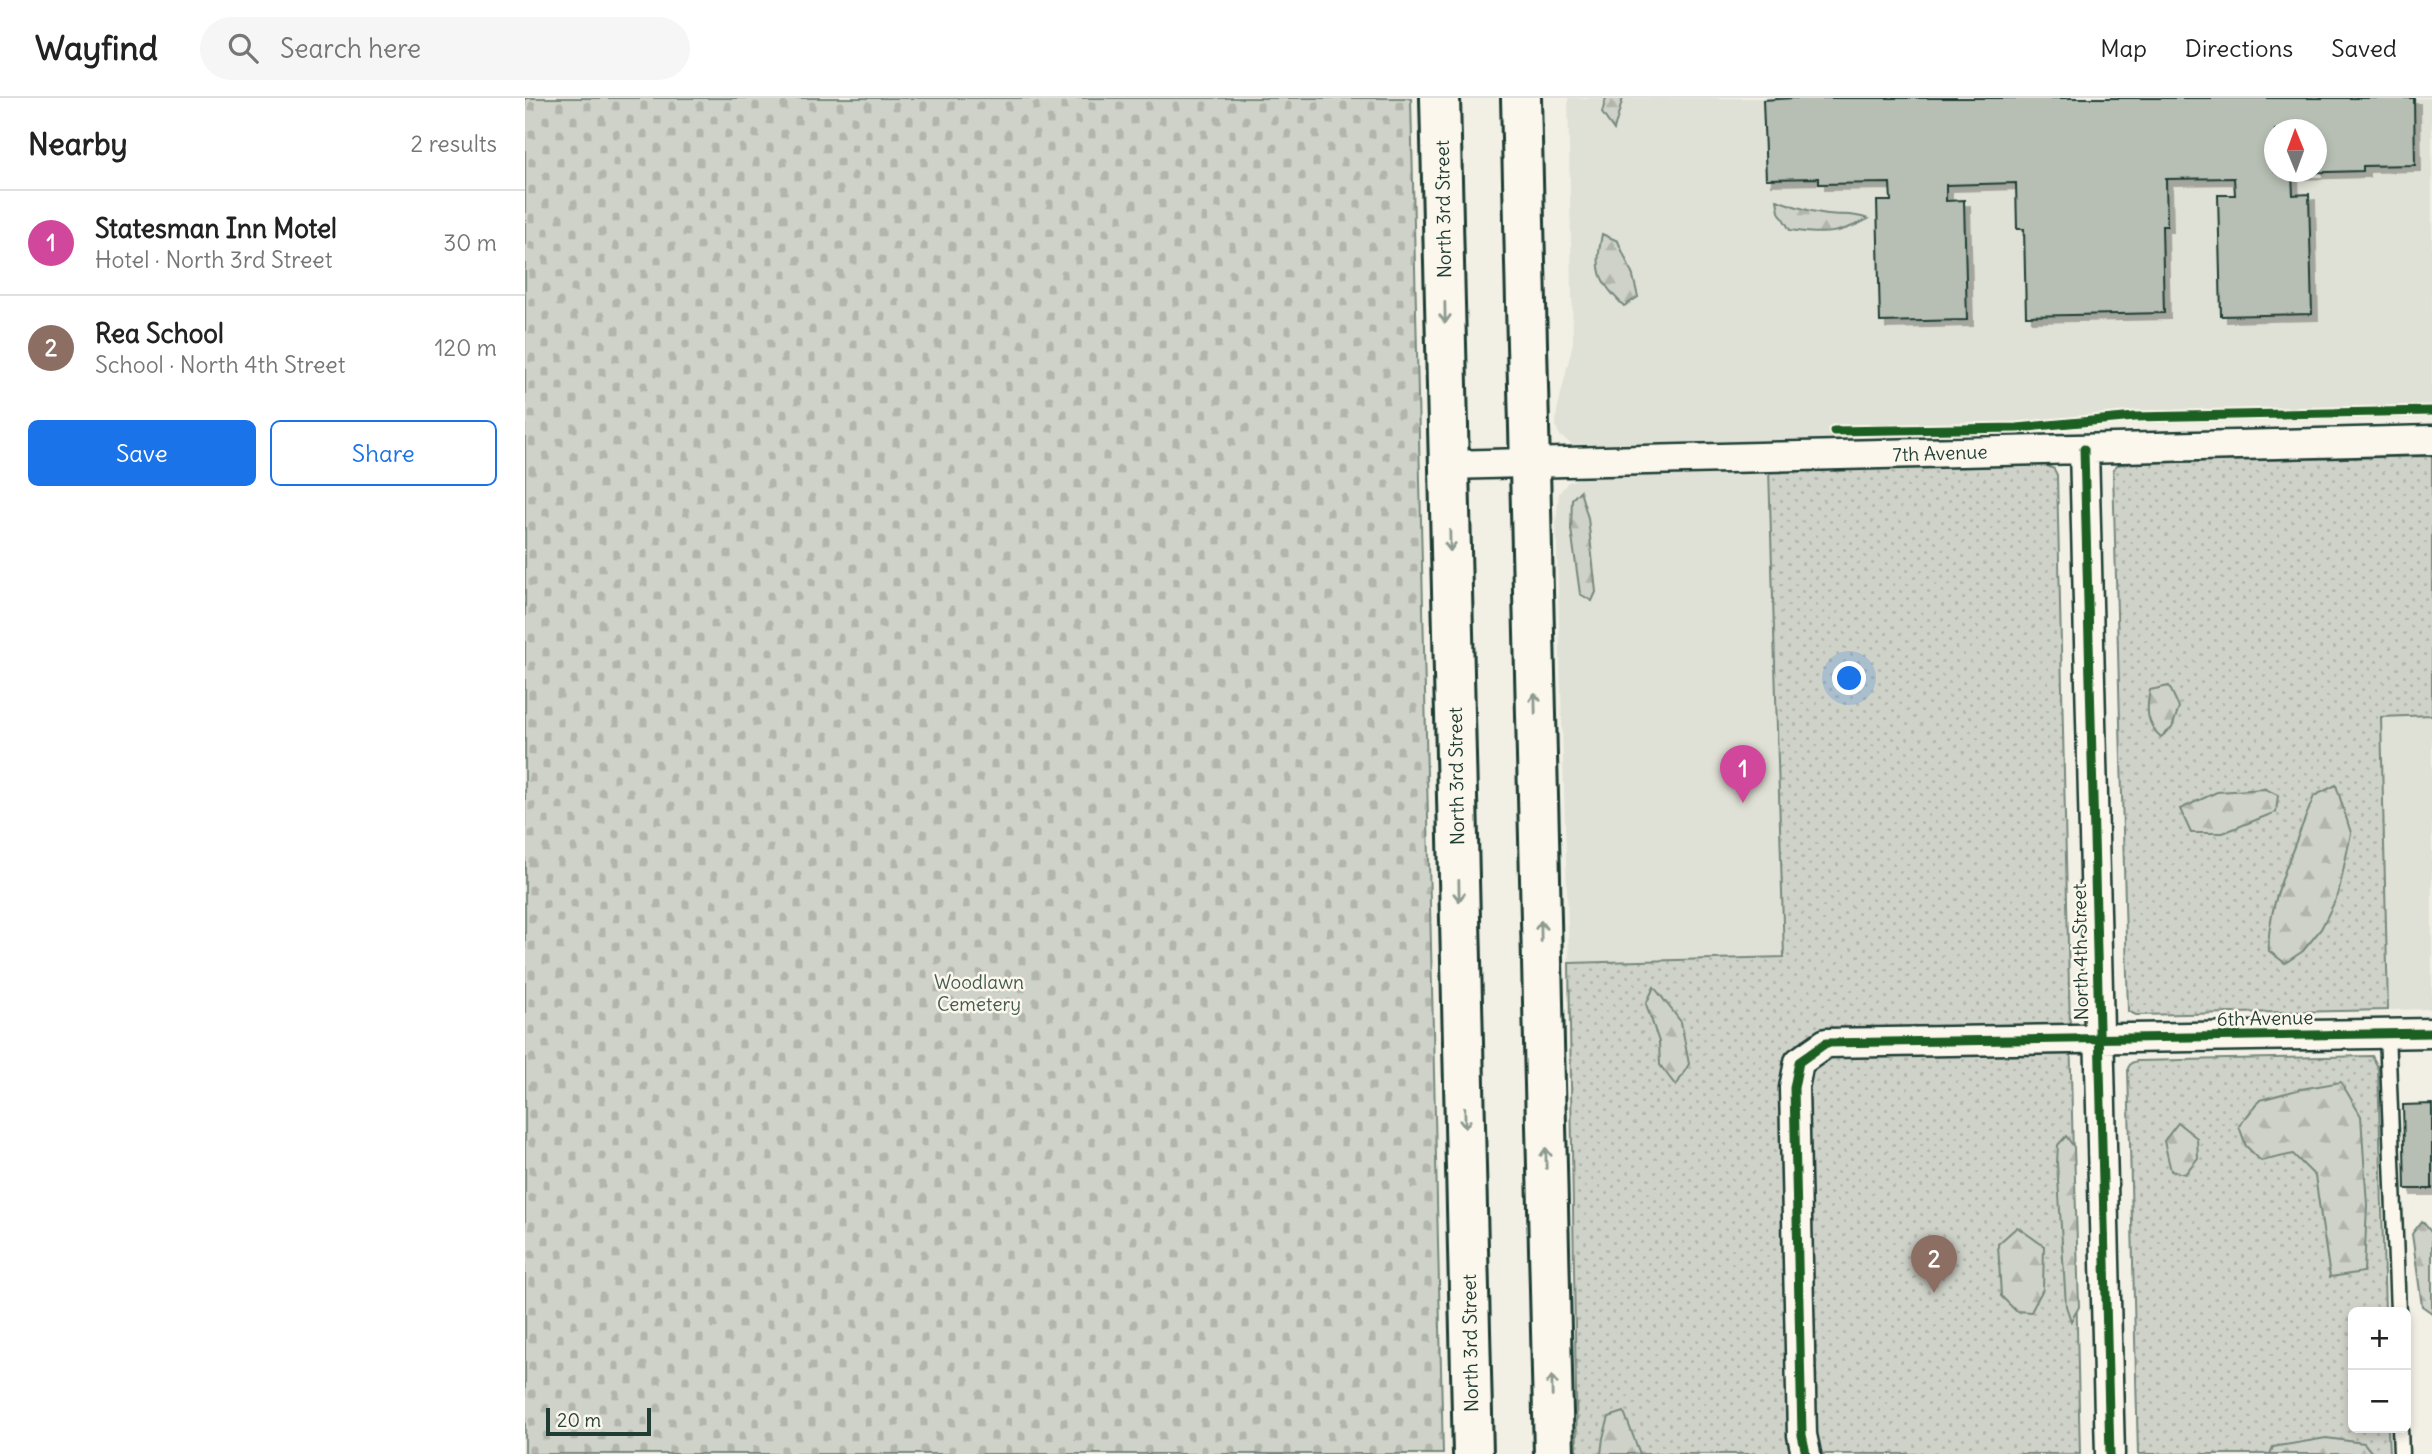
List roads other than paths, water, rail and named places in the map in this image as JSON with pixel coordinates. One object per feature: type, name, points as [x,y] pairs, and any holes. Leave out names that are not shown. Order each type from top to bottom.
[{"type":"highway","name":"North 3rd Street","points":[[1440,98],[1473,1454]]},
{"type":"highway","points":[[1521,98],[1554,1454]]},
{"type":"street","name":"7th Avenue","points":[[1449,465],[2432,440]]},
{"type":"street","name":"North 4th Street","points":[[2084,449],[2110,1454]]},
{"type":"street","name":"6th Avenue","points":[[1806,1454],[1803,1435],[1794,1088],[1799,1062],[1826,1043],[2432,1033]]},
{"type":"lane","points":[[2387,1033],[2398,1307]]},
{"type":"lane","points":[[2400,1433],[2401,1454]]},
{"type":"place","name":"Statesman Inn Motel","points":[[1743,803]]},
{"type":"place","name":"Rea School","points":[[1934,1293]]},
{"type":"park label","name":"Woodlawn Cemetery","points":[[979,993]]}]
